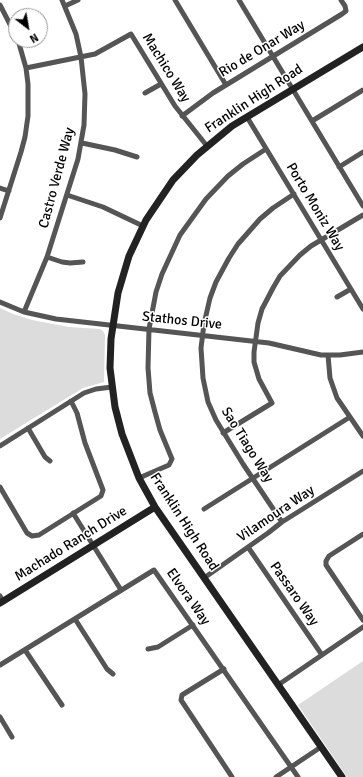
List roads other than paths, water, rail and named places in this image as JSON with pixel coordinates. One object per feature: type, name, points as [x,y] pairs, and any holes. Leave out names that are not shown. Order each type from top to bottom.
[{"type":"street","name":"Castro Verde Way","points":[[24,312],[47,257],[82,143],[85,94],[81,57],[76,34],[62,0]]},
{"type":"street","points":[[65,6],[78,0]]},
{"type":"street","points":[[175,0],[226,85]]},
{"type":"street","points":[[240,0],[363,206]]},
{"type":"street","name":"Rio de Onar Way","points":[[182,116],[226,85],[342,14],[346,11],[341,0]]},
{"type":"street","points":[[0,5],[8,20]]},
{"type":"street","name":"Machico Way","points":[[26,68],[81,57],[103,50],[131,34],[182,116],[207,146]]},
{"type":"street","name":"Franklin High Road","points":[[342,777],[155,507],[139,478],[122,434],[115,407],[110,368],[112,325],[118,293],[129,256],[153,208],[173,180],[207,146],[222,134],[247,117],[363,47]]},
{"type":"street","points":[[0,218],[21,152],[27,126],[29,100],[26,68],[20,48]]},
{"type":"street","points":[[145,93],[161,84]]},
{"type":"street","points":[[312,121],[363,90]]},
{"type":"street","name":"Porto Moniz Way","points":[[247,117],[363,310]]},
{"type":"street","points":[[82,143],[115,150],[137,157]]},
{"type":"street","points":[[139,478],[169,465],[172,459],[160,430],[150,393],[148,368],[149,329],[153,305],[162,274],[174,246],[187,224],[202,204],[219,185],[243,164],[266,149]]},
{"type":"street","points":[[339,167],[363,152]]},
{"type":"street","points":[[0,188],[9,190]]},
{"type":"street","name":"Sao Tiago Way","points":[[282,522],[223,433],[212,411],[206,392],[201,363],[202,335],[210,298],[216,282],[238,244],[260,219],[294,194]]},
{"type":"street","points":[[67,195],[103,207],[143,226]]},
{"type":"street","points":[[223,433],[272,403],[261,385],[256,372],[254,352],[262,309],[277,282],[300,255],[321,240],[363,215]]},
{"type":"street","points":[[47,257],[62,262],[83,262]]},
{"type":"street","points":[[337,297],[351,289]]},
{"type":"street","name":"Stathos Drive","points":[[0,302],[24,312],[56,319],[255,341],[276,344],[309,353],[328,355],[363,352]]},
{"type":"street","points":[[328,355],[329,373],[340,405],[363,436]]},
{"type":"street","points":[[0,446],[84,393],[112,387]]},
{"type":"street","points":[[0,486],[27,533],[32,536],[39,535],[101,496],[103,493],[85,443],[77,413],[71,401]]},
{"type":"street","points":[[204,509],[350,417]]},
{"type":"street","points":[[28,428],[45,457],[50,461]]},
{"type":"street","name":"Vilamoura Way","points":[[204,578],[282,522],[363,471]]},
{"type":"street","name":"Machado Ranch Drive","points":[[1,600],[155,507]]},
{"type":"street","points":[[73,513],[121,590]]},
{"type":"street","points":[[363,534],[329,556],[326,561],[326,565],[363,620]]},
{"type":"street","name":"Passaro Way","points":[[248,547],[322,655]]},
{"type":"street","name":"Elvora Way","points":[[0,665],[154,570],[298,777]]},
{"type":"street","points":[[75,619],[108,669],[113,674]]},
{"type":"street","points":[[148,648],[158,647],[193,625]]},
{"type":"street","points":[[278,685],[363,627]]},
{"type":"street","points":[[25,650],[62,705]]},
{"type":"street","points":[[224,669],[182,695],[181,700],[232,777]]},
{"type":"street","points":[[0,717],[12,737]]},
{"type":"street","points":[[276,777],[321,747]]}]
